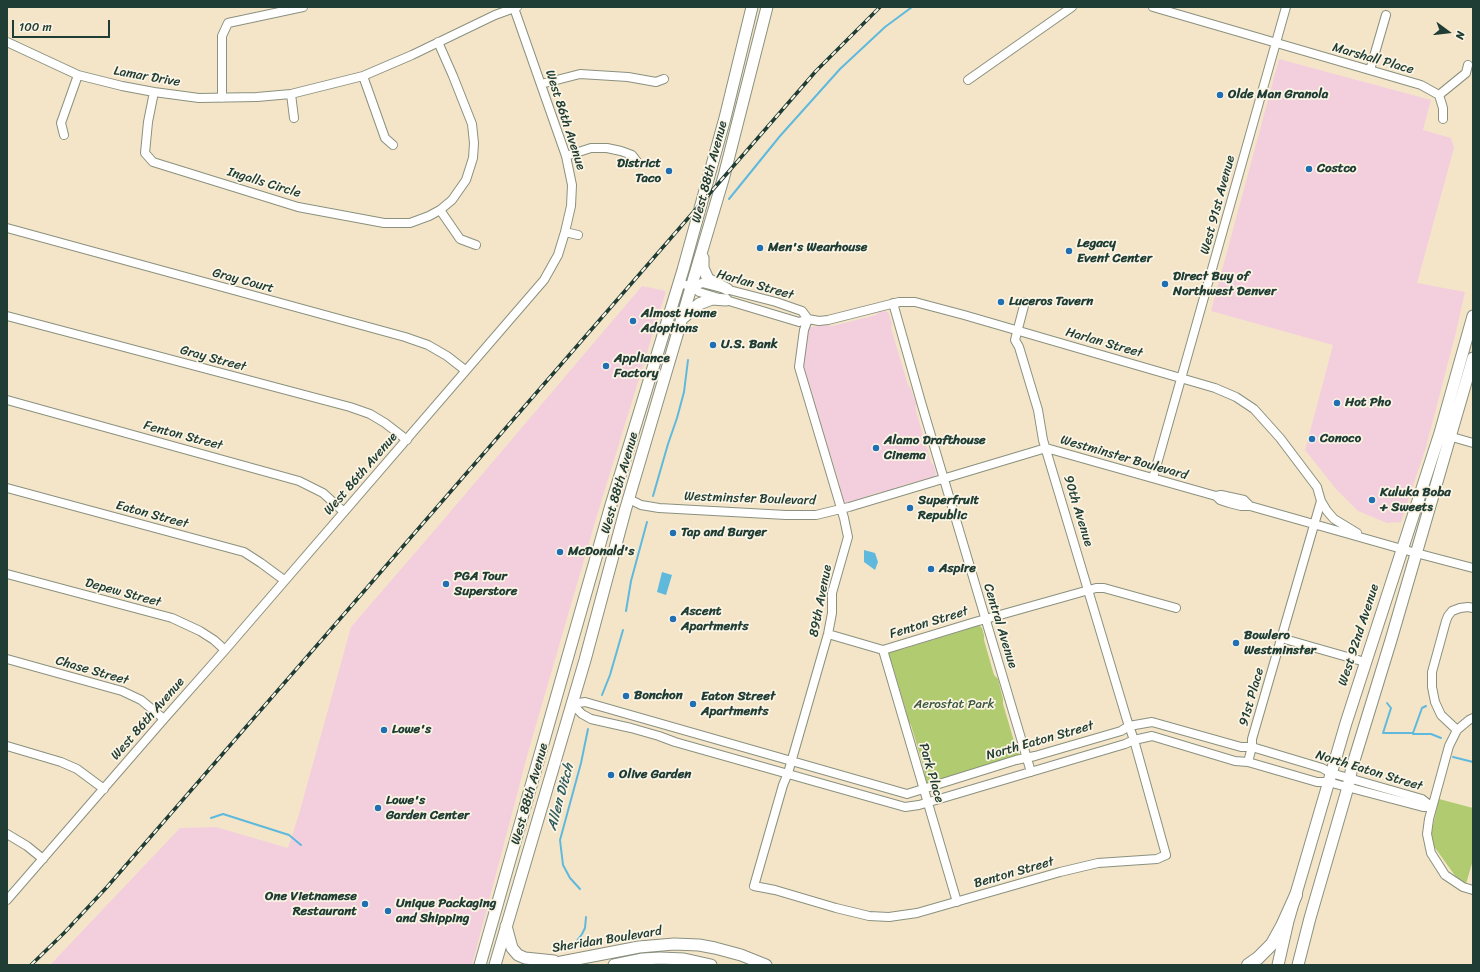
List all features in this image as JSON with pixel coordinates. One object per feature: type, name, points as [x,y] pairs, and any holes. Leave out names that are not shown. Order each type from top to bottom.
[{"type":"highway","points":[[1248,965],[1258,958],[1272,944],[1296,895]]},
{"type":"main road","name":"West 88th Avenue","points":[[480,965],[612,505],[679,283],[725,118],[751,7]]},
{"type":"main road","name":"West 88th Avenue","points":[[495,965],[572,704],[629,499],[682,318],[693,287],[732,149],[767,9]]},
{"type":"main road","points":[[682,318],[699,304],[726,295],[708,279],[703,268],[702,253]]},
{"type":"main road","name":"West 92nd Avenue","points":[[1298,965],[1352,768],[1432,496],[1473,316]]},
{"type":"main road","name":"West 92nd Avenue","points":[[1278,965],[1296,895],[1365,662],[1402,549],[1473,358]]},
{"type":"main road","points":[[506,925],[512,948],[520,956],[529,959],[560,962]]},
{"type":"main road","name":"Sheridan Boulevard","points":[[546,965],[644,946],[682,944],[722,949],[766,965]]},
{"type":"main road","name":"Sheridan Boulevard","points":[[614,965],[643,959],[660,958],[684,959],[711,965]]},
{"type":"street","points":[[222,98],[222,36],[228,23],[303,7]]},
{"type":"street","points":[[751,7],[767,9]]},
{"type":"street","points":[[968,80],[1072,7]]},
{"type":"street","name":"Marshall Place","points":[[1153,7],[1275,44],[1421,85],[1439,95]]},
{"type":"street","name":"West 91st Avenue","points":[[1153,478],[1286,7]]},
{"type":"street","name":"Lamar Drive","points":[[8,43],[78,75],[154,92],[199,98],[257,97],[292,94],[362,76],[412,55],[495,15],[516,8]]},
{"type":"street","name":"West 86th Avenue","points":[[7,900],[544,280],[558,255],[565,232],[572,195],[571,177],[566,156],[516,8]]},
{"type":"street","points":[[1370,70],[1386,15]]},
{"type":"street","name":"Ingalls Circle","points":[[154,92],[148,122],[145,153],[152,162],[298,206],[384,223],[410,223],[440,210],[454,197],[466,180],[472,165],[474,142],[472,124],[438,42]]},
{"type":"street","points":[[1443,119],[1443,108],[1439,95],[1466,72],[1468,65]]},
{"type":"street","points":[[541,84],[580,74],[628,77],[656,82],[664,79]]},
{"type":"street","points":[[64,135],[61,123],[78,75]]},
{"type":"street","points":[[362,76],[385,138],[393,145]]},
{"type":"street","points":[[292,94],[294,118]]},
{"type":"street","points":[[566,156],[591,148],[607,148],[632,155],[639,164]]},
{"type":"street","points":[[440,210],[460,239],[476,245]]},
{"type":"street","name":"Gray Court","points":[[7,228],[428,345],[447,356],[465,370]]},
{"type":"street","points":[[565,232],[578,235]]},
{"type":"street","name":"Harlan Street","points":[[679,283],[693,287],[699,292],[726,295],[788,306],[802,311],[808,319]]},
{"type":"street","name":"Harlan Street","points":[[726,295],[737,304],[799,322],[808,319],[820,321],[828,320],[893,303],[915,302],[1215,388],[1236,397],[1254,409],[1280,438],[1317,487],[1321,500],[1327,511],[1334,519],[1366,539]]},
{"type":"street","name":"90th Avenue","points":[[1025,302],[1015,340],[1019,346],[1038,410],[1046,448],[1134,740]]},
{"type":"street","name":"Central Avenue","points":[[893,303],[943,478],[1031,772]]},
{"type":"street","points":[[737,304],[753,304],[774,310],[788,306]]},
{"type":"street","name":"Gray Street","points":[[7,316],[370,414],[385,423],[407,440]]},
{"type":"street","name":"89th Avenue","points":[[754,886],[828,634],[832,617],[832,593],[848,537],[848,532],[799,367],[804,330],[808,319]]},
{"type":"street","name":"Fenton Street","points":[[7,400],[298,481],[323,493],[344,512]]},
{"type":"street","points":[[1445,435],[1473,443]]},
{"type":"street","name":"Westminster Boulevard","points":[[629,499],[641,505],[659,508],[816,515],[841,509],[1046,448],[1216,496],[1221,494],[1244,500],[1250,506],[1416,553]]},
{"type":"street","name":"Eaton Street","points":[[7,488],[244,552],[262,563],[284,580]]},
{"type":"street","points":[[1314,524],[1321,500]]},
{"type":"street","name":"91st Place","points":[[1248,762],[1252,748],[1252,740],[1314,524]]},
{"type":"street","points":[[1416,553],[1473,568]]},
{"type":"street","name":"Depew Street","points":[[7,574],[172,618],[200,631],[214,640],[225,650]]},
{"type":"street","name":"Fenton Street","points":[[828,634],[883,650],[1088,589],[1104,588],[1176,608]]},
{"type":"street","points":[[1457,730],[1441,715],[1435,702],[1432,687],[1432,672],[1446,621],[1452,611],[1460,608],[1473,608]]},
{"type":"street","points":[[1281,638],[1365,662]]},
{"type":"street","name":"Park Place","points":[[883,650],[957,902]]},
{"type":"street","name":"Chase Street","points":[[7,660],[122,690],[141,700],[164,719]]},
{"type":"street","name":"North Eaton Street","points":[[572,704],[585,702],[903,793],[910,793],[1121,731],[1129,726],[1148,723],[1157,723],[1322,768],[1330,778]]},
{"type":"street","name":"North Eaton Street","points":[[572,704],[582,714],[591,719],[632,728],[675,742],[788,773],[795,777],[900,806],[912,807],[1125,744],[1134,740],[1152,736],[1316,782],[1330,778],[1422,799],[1432,807]]},
{"type":"street","points":[[1473,718],[1457,730],[1449,746],[1432,807],[1427,834],[1431,853],[1445,875],[1463,887],[1473,890]]},
{"type":"street","name":"Benton Street","points":[[754,886],[775,890],[869,916],[889,917],[903,916],[1060,872],[1098,863],[1157,859],[1166,855],[1134,740]]},
{"type":"street","points":[[7,746],[61,762],[77,770],[104,789]]},
{"type":"street","points":[[7,834],[27,846],[43,859]]},
{"type":"shaded area","points":[[1279,59],[1431,100],[1423,130],[1451,138],[1454,148],[1417,283],[1465,292],[1426,447],[1401,522],[1387,523],[1358,511],[1336,489],[1305,450],[1333,345],[1211,311]]},
{"type":"shaded area","points":[[642,286],[666,291],[598,512],[529,749],[472,965],[50,965],[180,828],[216,827],[288,848],[299,814],[351,627]]},
{"type":"shaded area","points":[[879,312],[888,312],[892,323],[891,328],[908,385],[911,389],[916,404],[916,411],[936,474],[934,478],[928,480],[922,480],[900,486],[897,489],[880,492],[846,503],[843,502],[839,491],[840,485],[827,444],[824,440],[819,417],[803,364],[808,329],[811,327],[827,325],[832,326],[876,315]]},
{"type":"green space","name":"Aerostat Park","points":[[979,625],[982,628],[994,675],[998,679],[1003,704],[1019,754],[1018,756],[927,783],[911,725],[907,720],[906,711],[888,654],[889,652],[965,630]]},
{"type":"green space","points":[[1439,799],[1473,808],[1473,860],[1466,884],[1456,877],[1433,845],[1431,834]]},
{"type":"water","points":[[864,550],[875,553],[878,562],[875,570],[864,562]]},
{"type":"water","name":"Ascent Apartments","points":[[662,572],[672,575],[666,595],[657,592]]},
{"type":"waterway","points":[[729,199],[780,136],[840,69],[885,27],[912,7]]},
{"type":"waterway","points":[[653,496],[684,392],[688,360]]},
{"type":"waterway","points":[[626,611],[631,581],[647,522]]},
{"type":"waterway","points":[[602,695],[610,675],[623,630]]},
{"type":"waterway","points":[[1387,703],[1391,708],[1383,733],[1413,733],[1422,708],[1426,706]]},
{"type":"waterway","name":"Allen Ditch","points":[[580,889],[570,878],[563,865],[560,840],[581,763],[588,729]]},
{"type":"waterway","points":[[1413,734],[1431,734],[1441,738]]},
{"type":"waterway","points":[[1453,757],[1473,762]]},
{"type":"waterway","points":[[211,818],[223,814],[289,835],[301,845]]},
{"type":"waterway","name":"Allen Ditch","points":[[576,942],[585,928],[586,917]]},
{"type":"railway","points":[[31,965],[64,933],[107,887],[816,71],[880,7]]},
{"type":"place","name":"Olde Man Granola","points":[[1220,95]]},
{"type":"place","name":"Costco","points":[[1309,169]]},
{"type":"place","name":"District Taco","points":[[669,171]]},
{"type":"place","name":"Men's Wearhouse","points":[[760,248]]},
{"type":"place","name":"Legacy Event Center","points":[[1069,251]]},
{"type":"place","name":"Direct Buy of Northwest Denver","points":[[1165,284]]},
{"type":"place","name":"Luceros Tavern","points":[[1001,302]]},
{"type":"place","name":"Almost Home Adoptions","points":[[633,321]]},
{"type":"place","name":"U.S. Bank","points":[[713,345]]},
{"type":"place","name":"Appliance Factory","points":[[606,366]]},
{"type":"place","name":"Hot Pho","points":[[1337,403]]},
{"type":"place","name":"Conoco","points":[[1312,439]]},
{"type":"place","name":"Alamo Drafthouse Cinema","points":[[876,448]]},
{"type":"place","name":"Kuluka Boba + Sweets","points":[[1372,500]]},
{"type":"place","name":"Superfruit Republic","points":[[910,508]]},
{"type":"place","name":"Tap and Burger","points":[[673,533]]},
{"type":"place","name":"McDonald's","points":[[560,552]]},
{"type":"place","name":"Aspire","points":[[931,569]]},
{"type":"place","name":"PGA Tour Superstore","points":[[446,584]]},
{"type":"place","name":"Ascent Apartments","points":[[673,619]]},
{"type":"place","name":"Bowlero Westminster","points":[[1236,643]]},
{"type":"place","name":"Bonchon","points":[[626,696]]},
{"type":"place","name":"Eaton Street Apartments","points":[[693,704]]},
{"type":"place","name":"Lowe's","points":[[384,730]]},
{"type":"place","name":"Olive Garden","points":[[611,775]]},
{"type":"place","name":"Lowe's Garden Center","points":[[378,808]]},
{"type":"place","name":"One Vietnamese Restaurant","points":[[365,904]]},
{"type":"place","name":"Unique Packaging and Shipping","points":[[388,911]]}]
